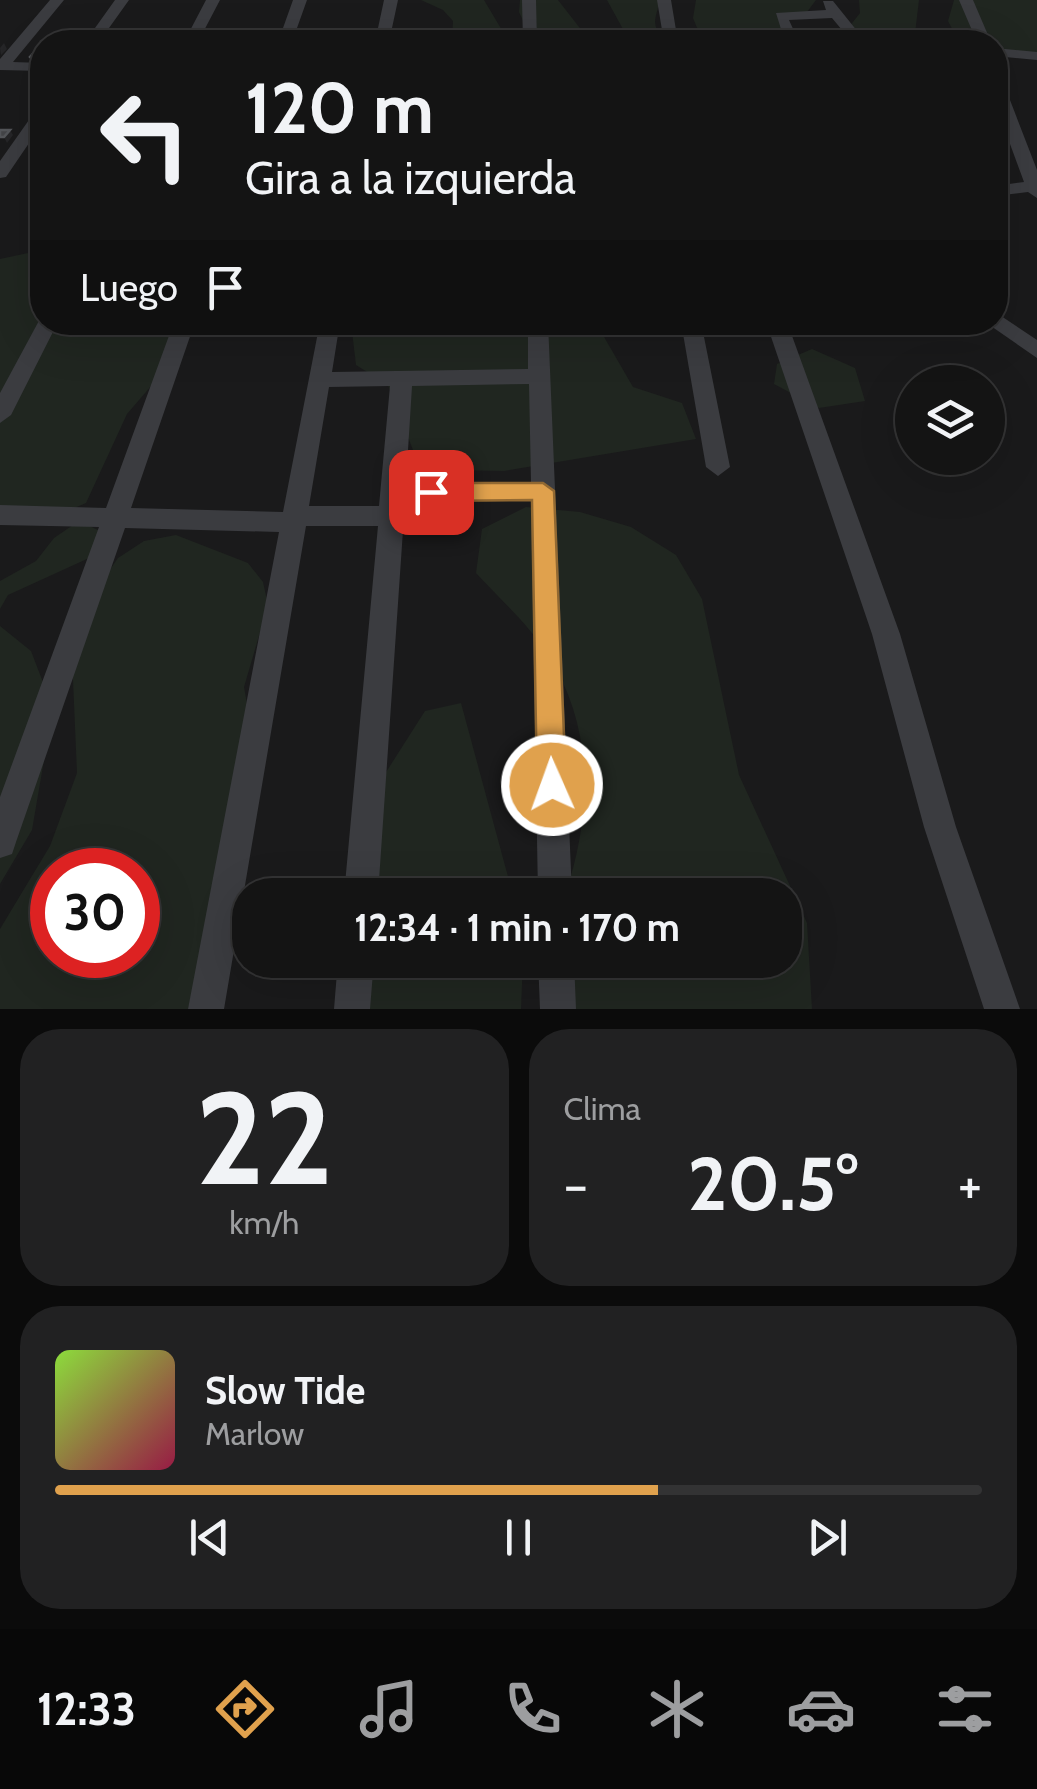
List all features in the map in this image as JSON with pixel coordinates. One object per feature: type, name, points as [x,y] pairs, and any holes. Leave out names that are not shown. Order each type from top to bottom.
[{"type":"street","points":[[32,30],[57,0]]},
{"type":"street","points":[[101,30],[122,0]]},
{"type":"street","points":[[197,30],[213,0]]},
{"type":"street","points":[[289,30],[300,0]]},
{"type":"street","points":[[385,30],[391,0]]},
{"type":"street","points":[[529,0],[530,30]]},
{"type":"street","points":[[664,0],[669,30]]},
{"type":"street","points":[[826,0],[849,30]]},
{"type":"street","points":[[966,0],[979,30]]},
{"type":"street","points":[[787,30],[782,16],[836,14]]},
{"type":"street","points":[[1,66],[30,32]]},
{"type":"street","points":[[1008,53],[1037,56]]},
{"type":"street","points":[[1,66],[30,67]]},
{"type":"street","points":[[1008,115],[1035,184]]},
{"type":"street","points":[[0,173],[30,129]]},
{"type":"street","points":[[1008,177],[1035,184]]},
{"type":"street","points":[[1008,189],[1035,184]]},
{"type":"street","points":[[1008,329],[1037,351]]},
{"type":"street","points":[[0,415],[41,335]]},
{"type":"street","points":[[0,842],[180,335]]},
{"type":"street","points":[[206,1009],[328,335]]},
{"type":"street","points":[[538,335],[554,878]]},
{"type":"street","points":[[693,335],[718,468]]},
{"type":"street","points":[[781,335],[886,634],[940,826],[1002,1009]]},
{"type":"street","points":[[320,380],[540,376]]},
{"type":"street","points":[[362,878],[402,378]]},
{"type":"street","points":[[0,515],[294,519],[392,504],[543,491]]},
{"type":"street","points":[[352,1009],[355,978]]},
{"type":"street","points":[[557,978],[558,1009]]},
{"type":"shaded area","points":[[421,0],[484,0],[502,30],[453,30],[453,21],[443,10]]},
{"type":"shaded area","points":[[520,0],[558,0],[581,30],[527,30],[519,12]]},
{"type":"shaded area","points":[[607,0],[660,0],[655,22],[658,30],[623,30]]},
{"type":"shaded area","points":[[696,0],[816,0],[807,12],[786,17],[782,29],[786,30],[698,30],[693,18]]},
{"type":"shaded area","points":[[859,0],[919,0],[915,30],[847,30],[860,13]]},
{"type":"shaded area","points":[[954,0],[1037,0],[1037,53],[1008,56],[1008,30],[953,30],[948,21]]},
{"type":"shaded area","points":[[30,253],[30,335],[170,335],[164,371],[127,414],[86,503],[72,509],[0,509],[0,259]]},
{"type":"shaded area","points":[[352,335],[603,335],[633,387],[682,403],[696,439],[504,471],[454,470],[413,450],[388,385],[356,365]]},
{"type":"shaded area","points":[[812,349],[855,368],[865,401],[819,408],[774,384],[777,364]]},
{"type":"shaded area","points":[[526,507],[580,512],[631,527],[676,555],[702,599],[739,775],[786,878],[570,878],[584,803],[581,742],[574,712],[541,644],[476,573],[482,529]]},
{"type":"shaded area","points":[[79,521],[100,531],[100,553],[8,595],[0,609],[0,581],[36,561],[54,538]]},
{"type":"shaded area","points":[[176,535],[248,563],[263,582],[268,605],[244,687],[254,744],[188,1009],[0,1009],[0,929],[30,879],[30,978],[160,978],[160,848],[49,848],[77,773],[72,657],[84,607],[118,558],[144,541]]},
{"type":"shaded area","points":[[0,626],[31,651],[49,698],[49,731],[32,830],[0,884]]},
{"type":"shaded area","points":[[461,703],[508,878],[365,878],[381,780],[425,711]]},
{"type":"shaded area","points":[[802,912],[807,923],[812,1009],[572,1009],[567,978],[802,978]]},
{"type":"shaded area","points":[[358,978],[522,978],[521,1009],[357,1009]]},
{"type":"route","points":[[431,492],[543,491],[552,785]]}]
